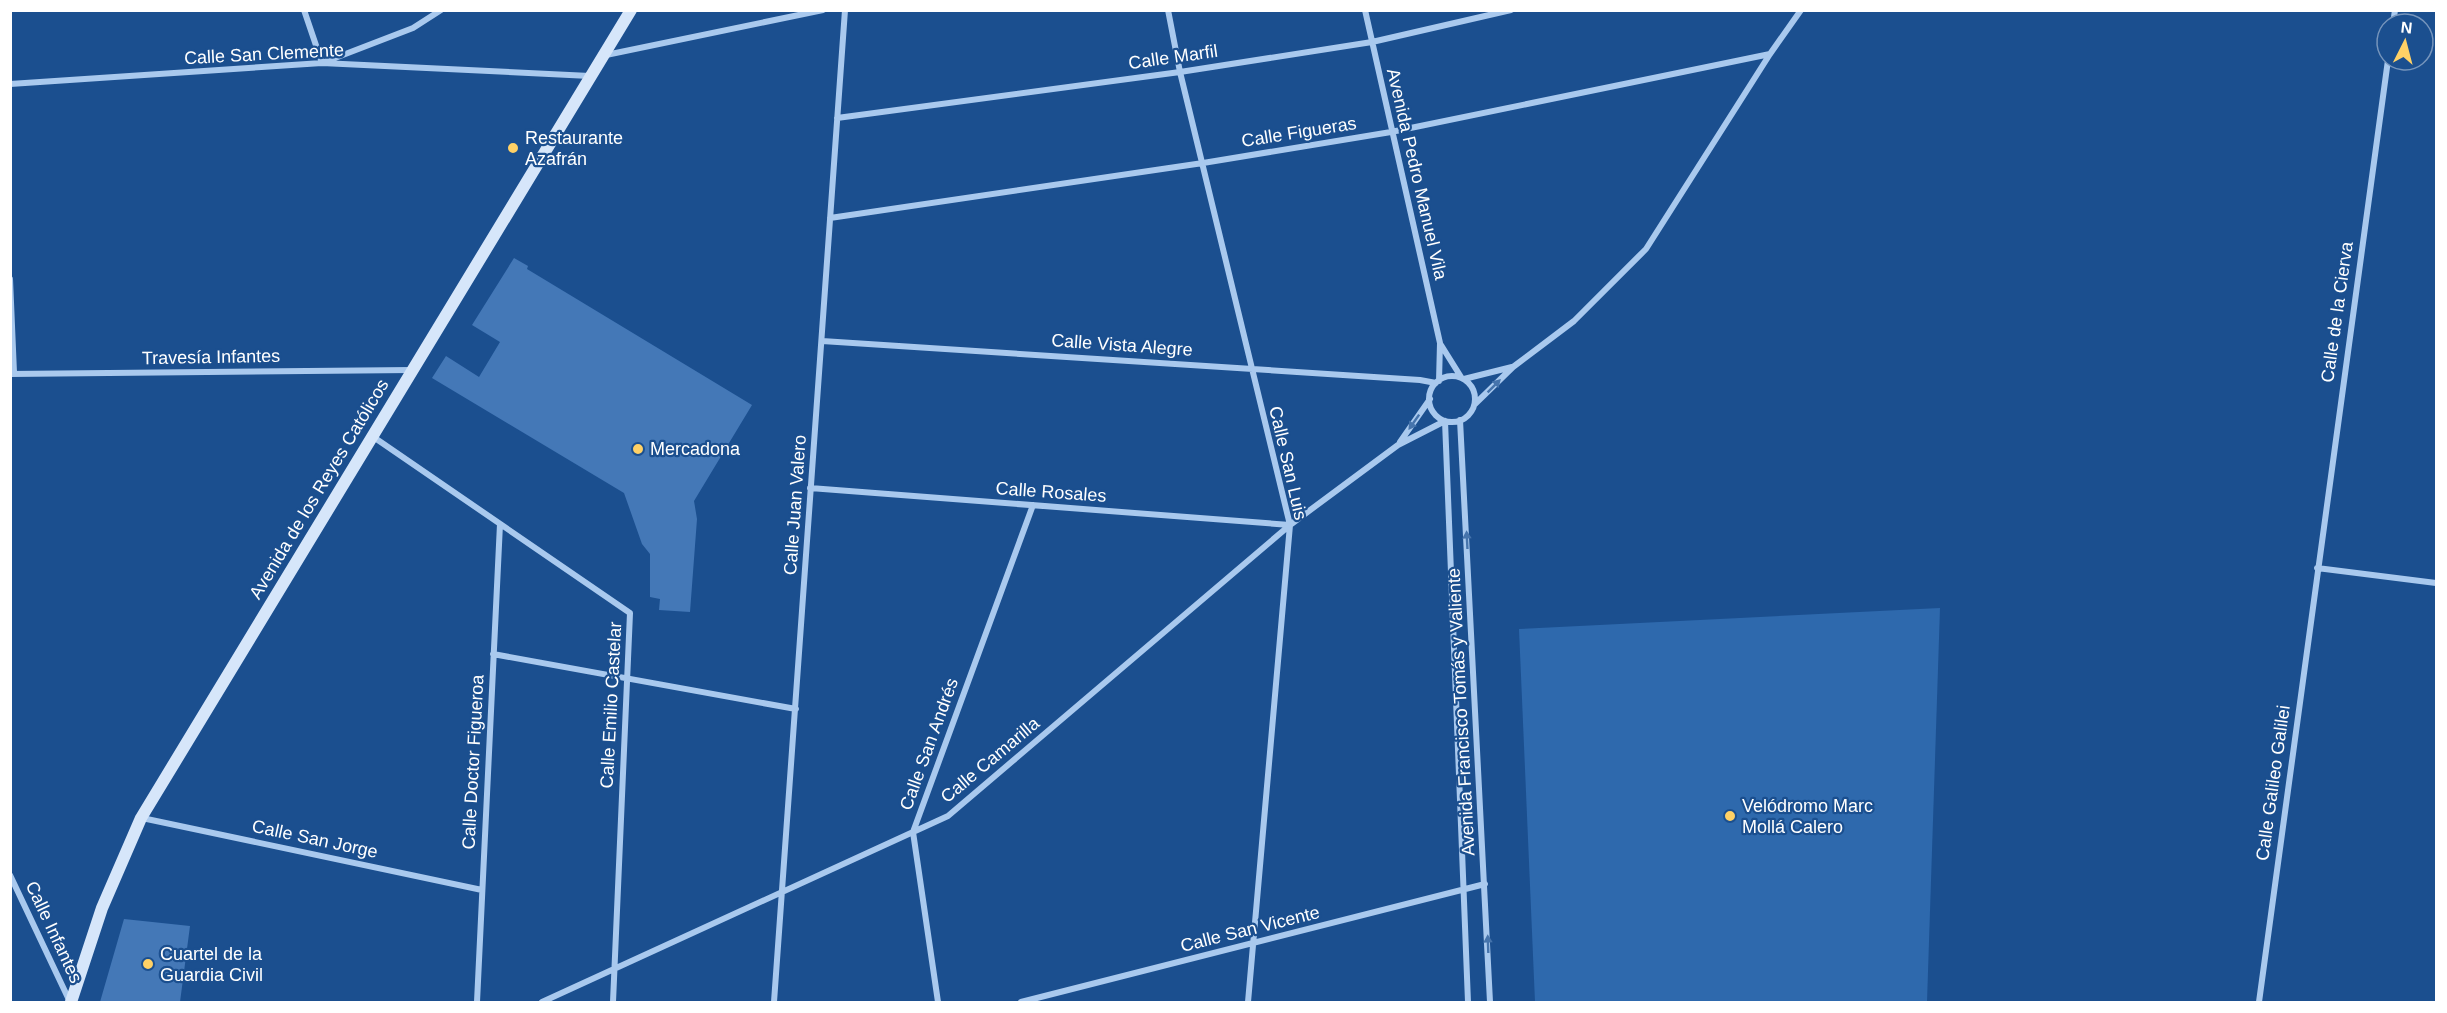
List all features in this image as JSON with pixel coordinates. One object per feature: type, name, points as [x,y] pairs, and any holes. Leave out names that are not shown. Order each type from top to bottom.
[{"type":"street","points":[[304,10],[322,63],[413,28],[441,10]]},
{"type":"street","name":"Avenida de los Reyes Católicos","points":[[71,1002],[102,908],[141,818],[631,10]]},
{"type":"street","points":[[604,56],[823,10]]},
{"type":"street","name":"Calle Juan Valero","points":[[774,1002],[845,10]]},
{"type":"street","name":"Calle San Luis","points":[[1168,10],[1179,72],[1290,525],[1248,1002]]},
{"type":"street","name":"Avenida Pedro Manuel Vila","points":[[1365,10],[1440,343],[1438,382]]},
{"type":"street","name":"Calle Marfil","points":[[837,118],[1179,72],[1372,42],[1511,10]]},
{"type":"street","points":[[1420,380],[1430,396],[1434,412],[1445,421],[1460,420],[1472,411],[1475,404],[1513,367],[1574,321],[1646,249],[1770,54],[1801,10]]},
{"type":"street","name":"Calle Figueras","points":[[830,218],[1203,163],[1391,132],[1770,54]]},
{"type":"street","name":"Calle San Clemente","points":[[10,84],[322,63],[590,76]]},
{"type":"street","name":"Calle de la Cierva","points":[[2317,568],[2386,72]]},
{"type":"street","points":[[10,279],[12,374]]},
{"type":"street","name":"Calle Vista Alegre","points":[[822,341],[1438,382]]},
{"type":"street","name":"Avenida Pedro Manuel Vila","points":[[1440,343],[1462,379]]},
{"type":"street","points":[[1430,396],[1438,382],[1449,376],[1462,379],[1513,367]]},
{"type":"street","name":"Travesía Infantes","points":[[12,374],[412,370]]},
{"type":"street","points":[[1462,379],[1473,390],[1475,404]]},
{"type":"street","name":"Calle Camarilla","points":[[1398,445],[1430,396]]},
{"type":"street","name":"Avenida Francisco Tomás y Valiente","points":[[1460,420],[1490,1002]]},
{"type":"street","name":"Calle Camarilla","points":[[542,1002],[948,816],[1290,525],[1398,445],[1445,421]]},
{"type":"street","name":"Avenida Francisco Tomás y Valiente","points":[[1445,421],[1468,1002]]},
{"type":"street","name":"Calle Emilio Castelar","points":[[372,436],[630,613],[612,1002]]},
{"type":"street","name":"Calle Rosales","points":[[810,488],[1290,525]]},
{"type":"street","name":"Calle San Andrés","points":[[938,1002],[913,832],[1033,505]]},
{"type":"street","name":"Calle Doctor Figueroa","points":[[477,1002],[500,524]]},
{"type":"street","points":[[2317,568],[2436,583]]},
{"type":"street","name":"Calle Galileo Galilei","points":[[2259,1002],[2317,568]]},
{"type":"street","points":[[494,654],[796,709]]},
{"type":"street","name":"Calle San Jorge","points":[[141,818],[482,890]]},
{"type":"street","name":"Calle Infantes","points":[[10,875],[71,1002]]},
{"type":"street","name":"Calle San Vicente","points":[[1022,1002],[1485,884]]},
{"type":"shaded area","name":"Velódromo Marc Mollá Calero","points":[[1940,608],[1927,1002],[1535,1002],[1519,629]]},
{"type":"building","name":"Mercadona","points":[[514,258],[528,266],[527,269],[752,405],[694,501],[697,519],[690,612],[659,610],[660,599],[650,597],[650,554],[642,544],[624,493],[432,378],[446,356],[479,377],[500,342],[472,325]]},
{"type":"building","name":"Cuartel de la Guardia Civil","points":[[124,919],[190,926],[180,1002],[100,1002]]},
{"type":"place","name":"Restaurante Azafrán","points":[[513,148]]},
{"type":"place","name":"Mercadona","points":[[638,449]]},
{"type":"place","name":"Velódromo Marc Mollá Calero","points":[[1730,816]]},
{"type":"place","name":"Cuartel de la Guardia Civil","points":[[148,964]]}]
